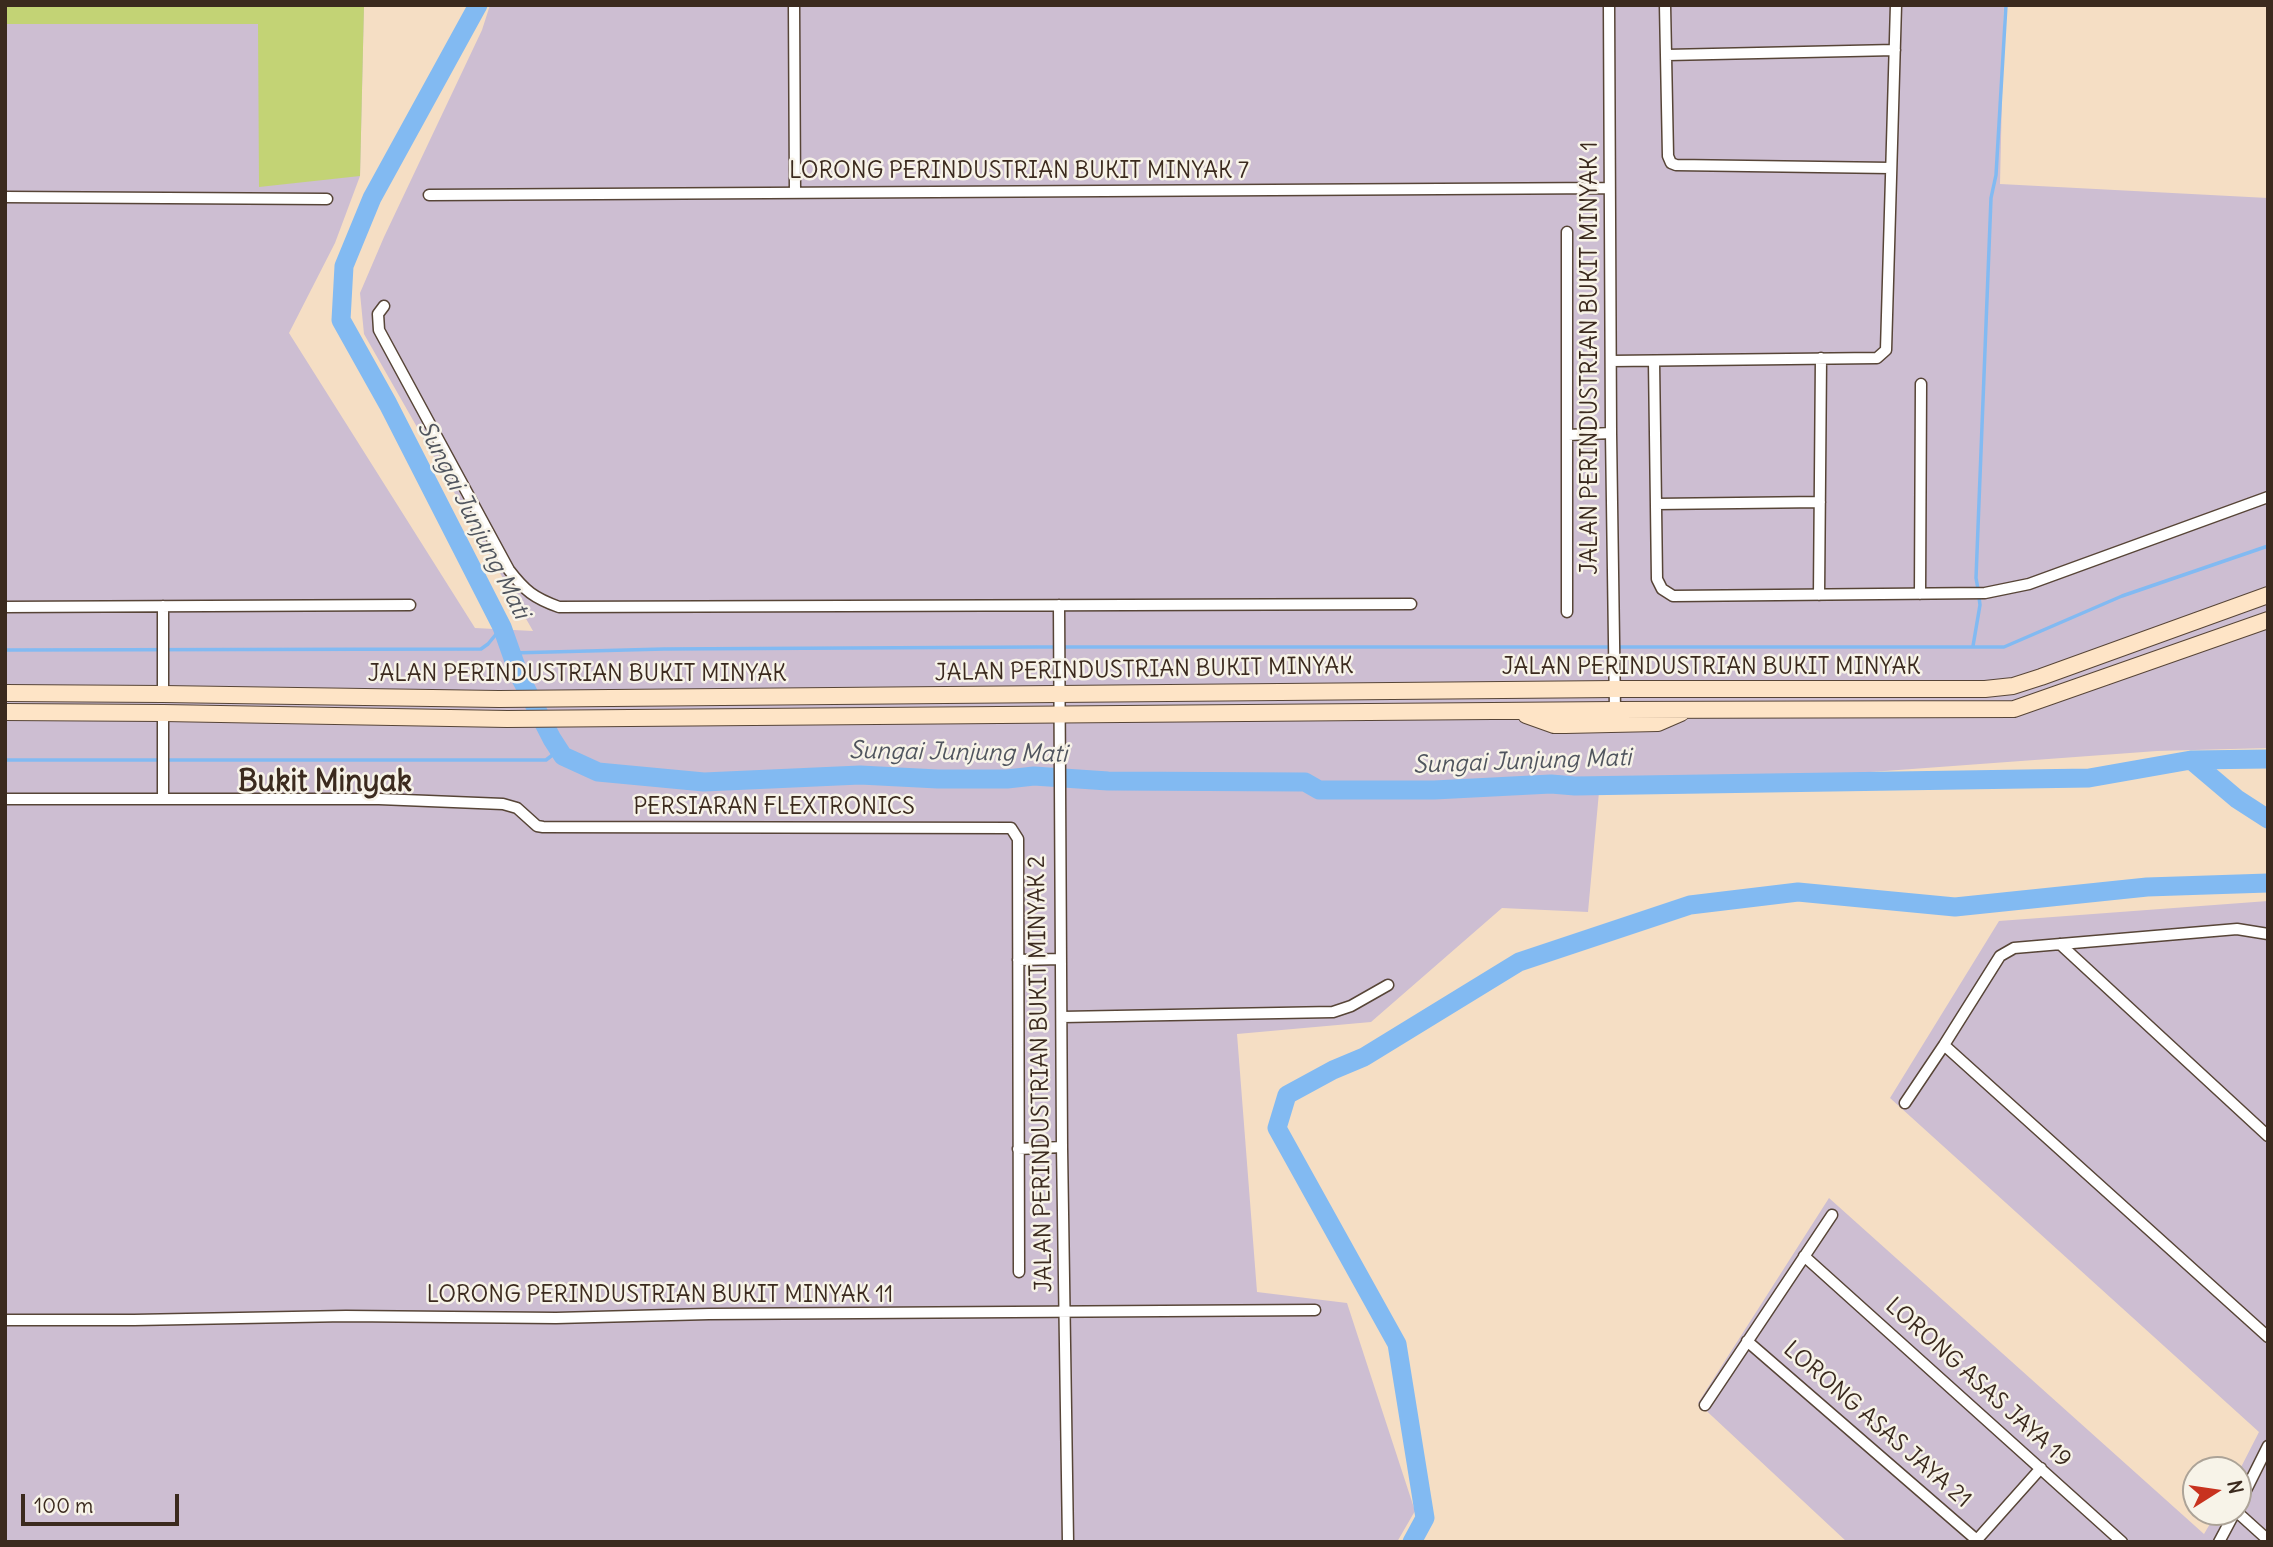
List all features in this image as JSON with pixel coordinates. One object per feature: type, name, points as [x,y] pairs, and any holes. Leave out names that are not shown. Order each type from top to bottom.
[{"type":"main road","name":"JALAN PERINDUSTRIAN BUKIT MINYAK","points":[[5,693],[499,699],[1615,689],[1985,689],[2013,686],[2268,595]]},
{"type":"main road","name":"JALAN PERINDUSTRIAN BUKIT MINYAK","points":[[5,712],[587,719],[2014,709],[2268,620]]},
{"type":"main road","points":[[1515,711],[1554,725],[1564,725],[1658,723],[1686,710]]},
{"type":"street","points":[[793,5],[795,193]]},
{"type":"street","name":"JALAN PERINDUSTRIAN BUKIT MINYAK 1","points":[[1609,5],[1615,710]]},
{"type":"street","points":[[1665,5],[1668,156],[1671,163],[1891,168]]},
{"type":"street","points":[[1611,361],[1877,358],[1886,350],[1896,5]]},
{"type":"street","points":[[1667,55],[1895,50]]},
{"type":"street","name":"LORONG PERINDUSTRIAN BUKIT MINYAK 7","points":[[429,195],[1609,188]]},
{"type":"street","points":[[5,197],[327,199]]},
{"type":"street","name":"JALAN PERINDUSTRIAN BUKIT MINYAK 1","points":[[1567,232],[1567,612]]},
{"type":"street","points":[[384,306],[378,314],[379,330],[509,570],[527,592],[539,600],[559,607],[1411,604]]},
{"type":"street","points":[[1819,595],[1821,358]]},
{"type":"street","points":[[1654,361],[1657,579],[1662,589],[1673,596],[1985,593],[2029,584],[2268,497]]},
{"type":"street","points":[[1920,594],[1921,384]]},
{"type":"street","points":[[1568,435],[1611,433]]},
{"type":"street","points":[[1656,504],[1820,502]]},
{"type":"street","points":[[5,607],[410,605]]},
{"type":"street","name":"JALAN PERINDUSTRIAN BUKIT MINYAK 2","points":[[1059,605],[1062,1147],[1068,1542]]},
{"type":"street","points":[[163,606],[163,694]]},
{"type":"street","points":[[5,799],[163,799],[163,713]]},
{"type":"street","name":"PERSIARAN FLEXTRONICS","points":[[163,799],[379,799],[503,804],[517,808],[537,826],[1011,828],[1017,839],[1018,960]]},
{"type":"street","points":[[1905,1103],[2000,956],[2014,948],[2238,929],[2268,934]]},
{"type":"street","points":[[2060,944],[2268,1136]]},
{"type":"street","points":[[1019,1272],[1018,960],[1061,959]]},
{"type":"street","points":[[1062,1017],[1333,1012],[1351,1006],[1388,985]]},
{"type":"street","points":[[1944,1045],[2268,1337]]},
{"type":"street","points":[[1018,1149],[1062,1147]]},
{"type":"street","points":[[1705,1405],[1832,1215]]},
{"type":"street","name":"LORONG ASAS JAYA 19","points":[[1804,1256],[2122,1542]]},
{"type":"street","name":"LORONG PERINDUSTRIAN BUKIT MINYAK 11","points":[[5,1320],[345,1316],[556,1318],[709,1314],[1315,1310]]},
{"type":"street","name":"LORONG ASAS JAYA 21","points":[[1747,1341],[1977,1541]]},
{"type":"street","points":[[2252,1478],[2268,1446]]},
{"type":"street","points":[[1977,1541],[2041,1468]]},
{"type":"street","points":[[2219,1542],[2228,1526]]},
{"type":"street","points":[[2252,1526],[2268,1540]]},
{"type":"shaded area","points":[[5,5],[364,5],[360,176],[335,243],[289,333],[475,628],[533,631],[364,334],[360,293],[482,30],[490,5],[2004,5],[2000,184],[2268,198],[2268,748],[2157,751],[1599,792],[1588,912],[1502,908],[1371,1022],[1237,1034],[1257,1292],[1347,1303],[1415,1511],[1397,1542],[5,1542]]},
{"type":"shaded area","points":[[2268,901],[2268,1542],[1847,1542],[1698,1403],[1829,1198],[2182,1514],[2182,1526],[2195,1526],[2204,1534],[2209,1526],[2252,1526],[2252,1456],[2247,1456],[2259,1432],[1890,1098],[1999,921]]},
{"type":"green space","points":[[5,5],[364,5],[360,176],[259,187],[258,24],[5,24]]},
{"type":"waterway","name":"Sungai Junjung Mati","points":[[478,5],[372,198],[344,266],[341,320],[388,404],[502,627],[519,675],[552,739],[563,756],[598,772],[704,782],[860,775],[938,779],[1007,779],[1034,776],[1108,781],[1305,782],[1319,790],[1434,790],[1551,784],[1575,786],[2089,778],[2191,760],[2268,759]]},
{"type":"waterway","points":[[1978,589],[1976,578],[1991,198],[1996,175],[2006,5]]},
{"type":"waterway","points":[[512,653],[664,649],[1038,647],[2004,647],[2122,596],[2268,546]]},
{"type":"waterway","points":[[1973,646],[1979,597]]},
{"type":"waterway","points":[[5,650],[481,649],[502,627]]},
{"type":"waterway","points":[[5,760],[546,760],[559,750]]},
{"type":"waterway","points":[[2191,760],[2237,799],[2268,819]]},
{"type":"waterway","points":[[1412,1542],[1425,1518],[1397,1344],[1277,1128],[1287,1095],[1364,1057],[1519,962],[1690,905],[1798,892],[1955,907],[2147,887],[2268,883]]},
{"type":"district","name":"Bukit Minyak","points":[[325,782]]}]
